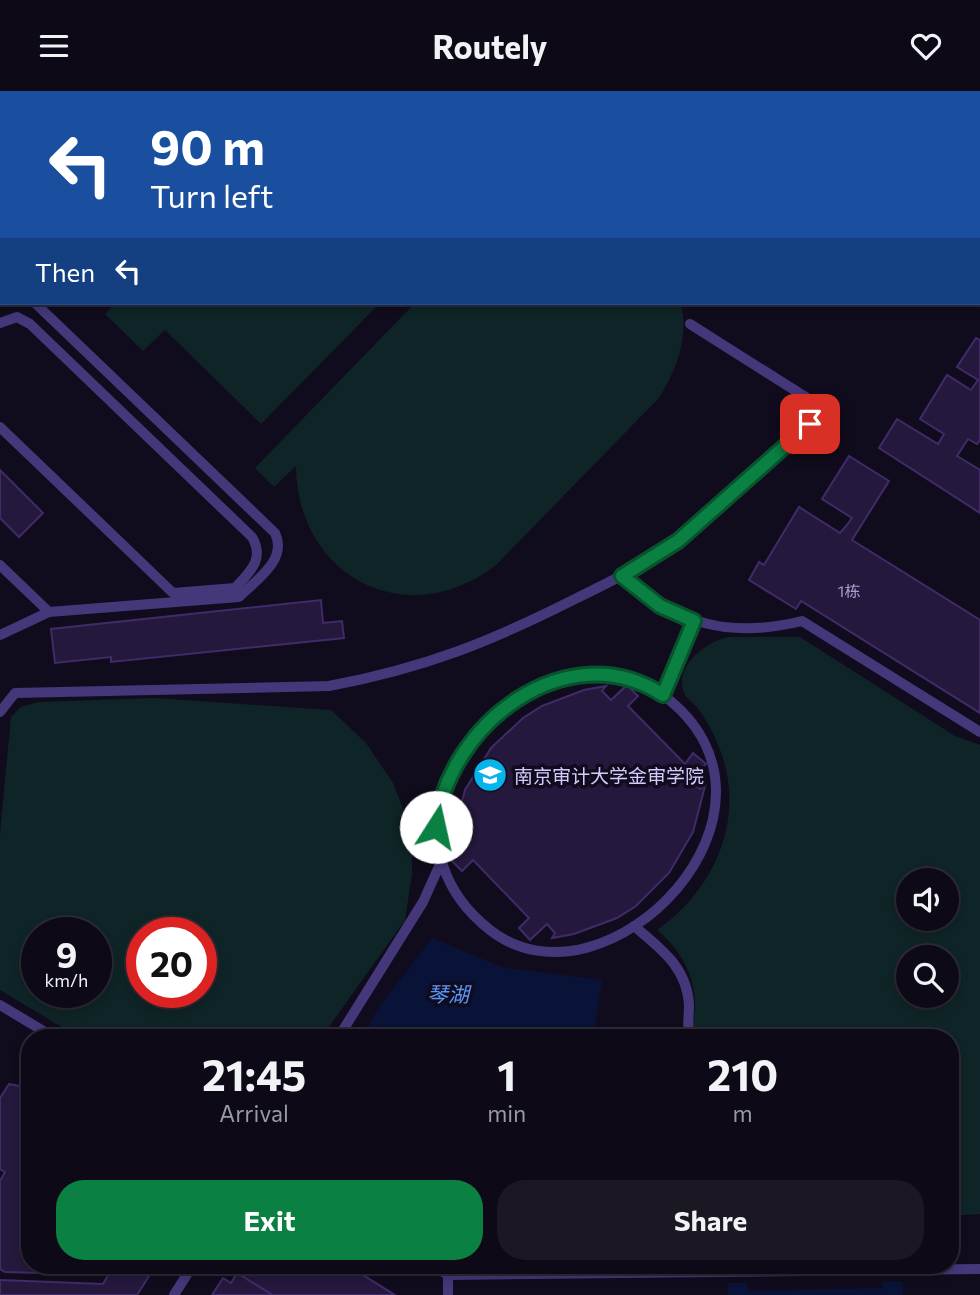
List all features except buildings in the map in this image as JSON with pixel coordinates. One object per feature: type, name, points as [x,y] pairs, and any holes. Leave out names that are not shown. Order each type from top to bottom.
[{"type":"lane","points":[[0,635],[49,612],[239,597],[275,560],[279,548],[275,533],[37,305]]},
{"type":"lane","points":[[0,323],[17,317],[30,324],[243,527],[257,544],[254,567],[235,588],[173,593],[0,427]]},
{"type":"lane","points":[[0,712],[15,693],[328,686],[364,679],[433,662],[487,642],[622,576],[678,541],[764,468],[826,410],[690,324]]},
{"type":"lane","points":[[0,565],[49,612]]},
{"type":"lane","points":[[622,576],[660,606],[694,621],[735,629],[757,629],[802,621],[980,731]]},
{"type":"lane","points":[[663,695],[694,621]]},
{"type":"lane","points":[[594,672],[629,677],[663,695],[690,718],[708,748],[717,782],[715,817],[703,848],[687,877],[654,912],[634,926],[583,949],[550,952],[517,946],[489,929],[456,895],[441,863],[436,827],[443,788],[475,738],[502,710],[533,691],[564,678],[594,672]]},
{"type":"lane","points":[[344,1029],[423,902],[441,863]]},
{"type":"lane","points":[[634,926],[674,961],[681,972],[689,1005],[689,1029]]},
{"type":"lane","points":[[0,1005],[40,1029]]},
{"type":"lane","points":[[959,1269],[980,1269]]},
{"type":"lane","points":[[174,1295],[187,1274]]},
{"type":"lane","points":[[448,1295],[448,1275],[510,1274]]},
{"type":"green space","points":[[114,305],[378,305],[261,424],[165,330],[143,351],[105,314]]},
{"type":"green space","points":[[413,305],[681,305],[683,328],[680,353],[671,377],[658,399],[496,565],[462,585],[427,594],[394,593],[363,583],[336,564],[315,538],[301,505],[296,466],[274,487],[255,468]]},
{"type":"green space","points":[[729,637],[800,637],[955,736],[980,745],[980,1214],[959,1215],[959,1029],[692,1029],[695,997],[690,975],[674,947],[657,930],[696,894],[721,849],[727,824],[727,773],[719,747],[705,719],[684,693],[682,683],[688,664],[702,649]]},
{"type":"green space","points":[[155,698],[331,710],[366,743],[393,783],[402,806],[412,851],[412,874],[405,920],[327,1029],[65,1029],[30,1008],[112,1008],[112,917],[21,917],[21,1003],[0,990],[0,833],[11,717],[21,707],[38,702]]},
{"type":"water","name":"琴湖","points":[[432,938],[502,967],[602,980],[594,1029],[368,1029],[377,1010]]},
{"type":"water","points":[[883,1282],[903,1282],[903,1295],[728,1295],[728,1283],[747,1283],[748,1291],[883,1288]]},
{"type":"place","name":"南京审计大学金审学院","points":[[490,775]]},
{"type":"route","points":[[436,827],[443,788],[452,770],[488,723],[517,700],[564,678],[594,672],[629,677],[663,695],[694,621],[660,606],[622,576],[678,541],[764,468],[810,424]]}]
